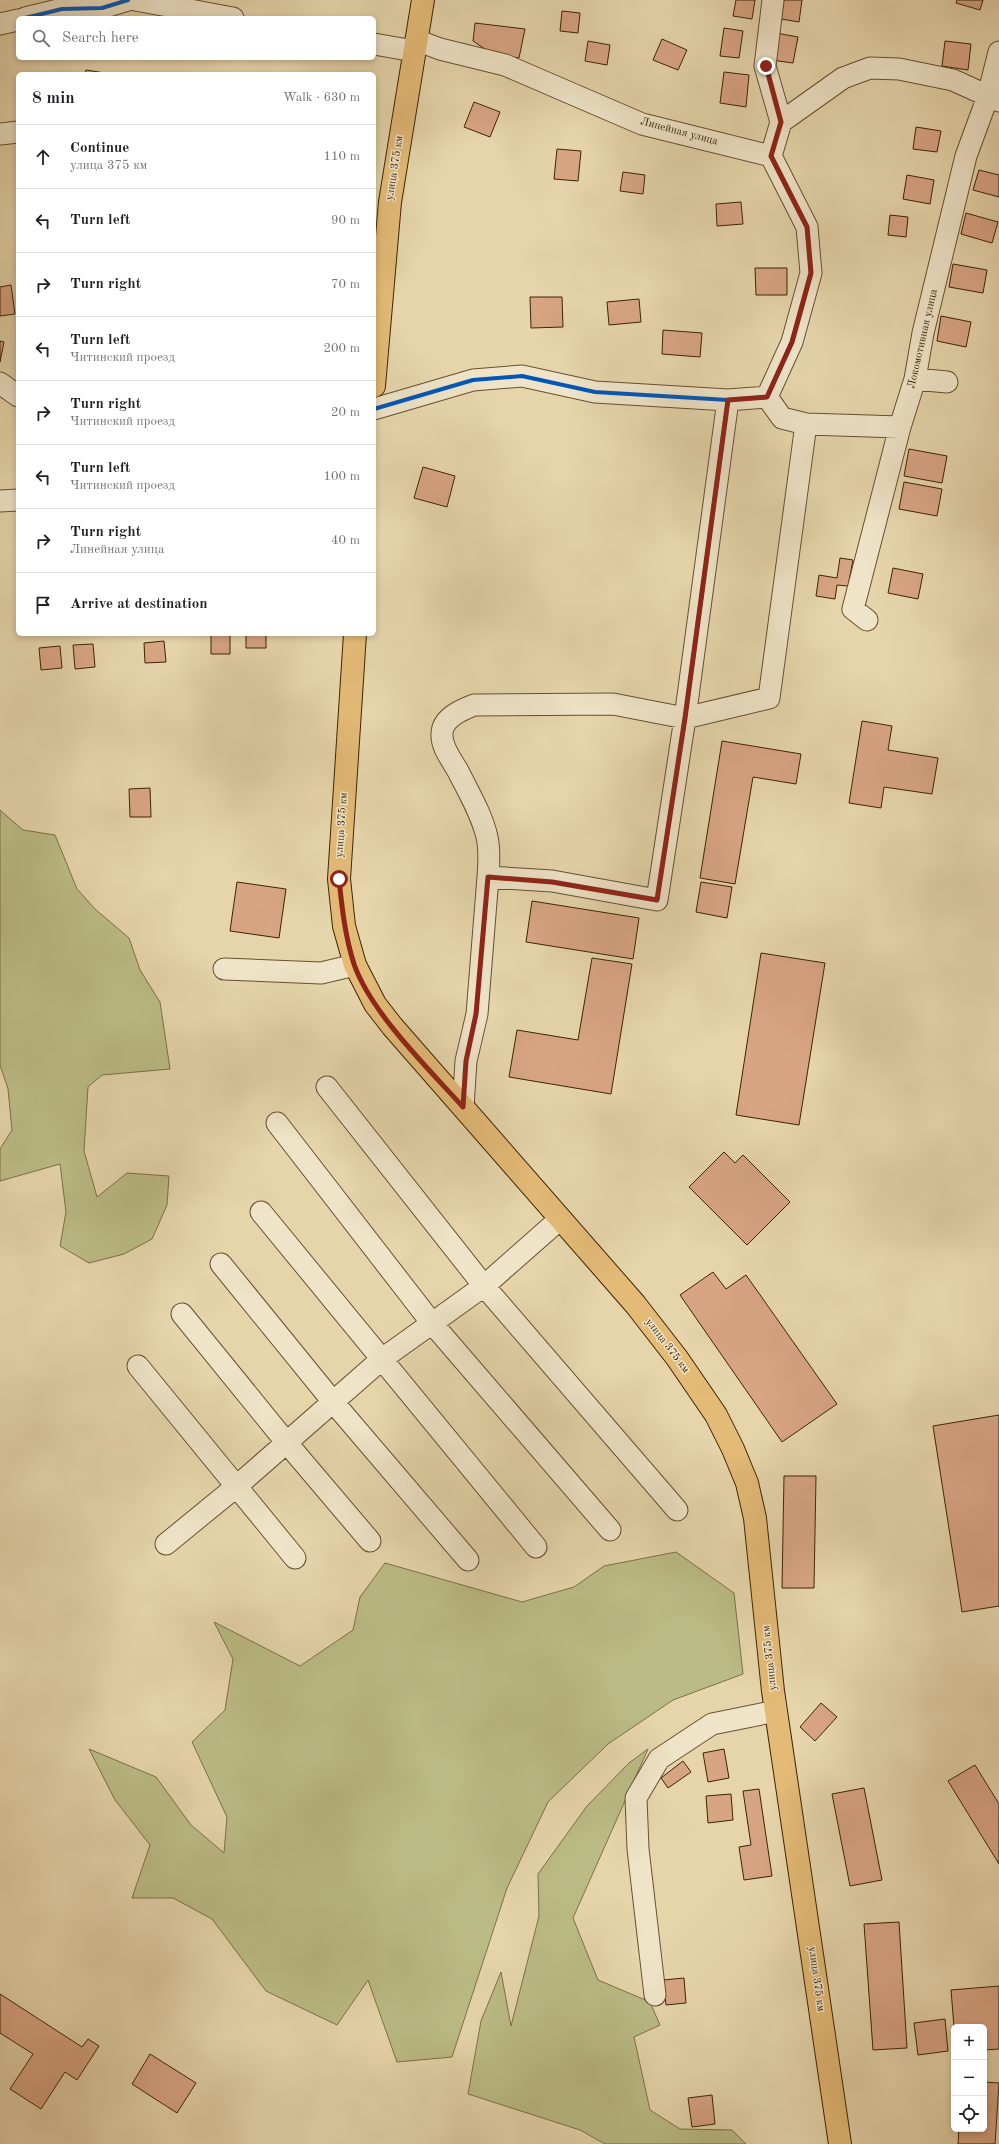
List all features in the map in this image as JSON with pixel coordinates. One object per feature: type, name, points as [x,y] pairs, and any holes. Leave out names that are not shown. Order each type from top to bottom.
[{"type":"main road","name":"улица 375 км","points":[[376,363],[390,202],[423,0]]},
{"type":"main road","name":"улица 375 км","points":[[355,636],[339,879],[344,926],[355,965],[375,1004],[392,1026],[635,1304],[677,1358],[716,1415],[733,1449],[747,1483],[755,1518],[776,1711],[840,2144]]},
{"type":"street","points":[[33,16],[62,9],[102,8],[128,0]]},
{"type":"street","points":[[135,0],[222,16]]},
{"type":"street","points":[[767,397],[792,342],[811,273],[807,227],[771,156],[781,122],[766,66],[774,0]]},
{"type":"street","points":[[0,24],[16,20]]},
{"type":"street","name":"Линейная улица","points":[[376,44],[440,49],[505,65],[642,124],[771,156]]},
{"type":"street","name":"Локомотивная улица","points":[[867,620],[852,609],[900,427],[915,380],[923,333],[966,156],[994,99],[999,52]]},
{"type":"street","points":[[781,122],[842,78],[870,68],[899,69],[953,80],[994,99]]},
{"type":"street","points":[[0,134],[16,132]]},
{"type":"street","points":[[376,408],[473,380],[522,376],[595,392],[728,400],[767,397]]},
{"type":"street","points":[[915,380],[947,382]]},
{"type":"street","points":[[0,383],[16,395]]},
{"type":"street","points":[[767,397],[782,418],[806,424],[900,427]]},
{"type":"street","points":[[488,877],[552,882],[657,900],[685,718],[728,400]]},
{"type":"street","points":[[463,1107],[466,1061],[476,1014],[489,854],[487,837],[475,806],[444,746],[442,733],[447,722],[457,712],[474,705],[613,704],[685,718],[769,698],[806,424]]},
{"type":"street","points":[[0,501],[16,500]]},
{"type":"street","points":[[224,969],[321,973],[355,965]]},
{"type":"street","points":[[327,1087],[484,1286],[677,1510]]},
{"type":"street","points":[[277,1123],[432,1322],[610,1530]]},
{"type":"street","points":[[261,1212],[536,1547]]},
{"type":"street","points":[[166,1544],[238,1486],[286,1442],[334,1403],[382,1359],[484,1286],[560,1219]]},
{"type":"street","points":[[221,1264],[334,1403],[468,1560]]},
{"type":"street","points":[[182,1314],[286,1442],[370,1541]]},
{"type":"street","points":[[138,1366],[238,1486],[295,1558]]},
{"type":"street","points":[[655,1995],[638,1849],[636,1798],[659,1759],[712,1724],[776,1711]]},
{"type":"green space","points":[[0,810],[23,830],[55,835],[77,889],[95,909],[129,938],[140,970],[160,1002],[170,1069],[102,1075],[88,1087],[84,1151],[97,1197],[127,1173],[169,1176],[167,1205],[152,1239],[124,1254],[89,1263],[60,1246],[66,1212],[60,1164],[0,1181],[0,1149],[12,1130],[8,1089],[0,1065]]},
{"type":"green space","points":[[676,1552],[734,1593],[743,1674],[673,1700],[608,1744],[548,1802],[507,1888],[452,2057],[397,2062],[368,1980],[337,2025],[266,1991],[212,1919],[173,1898],[132,1898],[150,1845],[115,1800],[89,1749],[156,1777],[191,1825],[224,1853],[227,1817],[192,1742],[225,1710],[233,1659],[214,1622],[300,1666],[353,1630],[360,1597],[385,1563],[522,1602],[574,1587],[604,1566]]},
{"type":"green space","points":[[648,1749],[573,1918],[598,1980],[650,2002],[660,2025],[634,2037],[650,2110],[680,2129],[732,2130],[746,2144],[605,2144],[580,2130],[468,2094],[481,2021],[501,1972],[511,2026],[539,1916],[538,1874],[587,1806],[629,1763]]},
{"type":"building","points":[[736,0],[755,0],[752,19],[733,16]]},
{"type":"building","points":[[784,0],[802,0],[799,22],[781,19]]},
{"type":"building","points":[[957,0],[983,0],[980,10],[956,3]]},
{"type":"building","points":[[562,11],[580,13],[578,33],[560,31]]},
{"type":"building","points":[[475,23],[525,29],[519,58],[494,55],[473,41]]},
{"type":"building","points":[[724,28],[743,31],[739,58],[720,56]]},
{"type":"building","points":[[776,33],[798,37],[793,63],[771,60]]},
{"type":"building","points":[[662,39],[687,50],[678,70],[653,60]]},
{"type":"building","points":[[588,41],[610,45],[607,65],[585,61]]},
{"type":"building","points":[[945,41],[971,44],[968,70],[942,66]]},
{"type":"building","points":[[86,70],[98,72],[86,72]]},
{"type":"building","points":[[724,72],[749,75],[746,107],[720,103]]},
{"type":"building","points":[[474,102],[500,112],[490,137],[464,127]]},
{"type":"building","points":[[916,127],[941,131],[937,152],[913,149]]},
{"type":"building","points":[[557,149],[581,151],[578,181],[554,179]]},
{"type":"building","points":[[979,170],[999,175],[999,197],[973,190]]},
{"type":"building","points":[[623,172],[645,175],[643,194],[620,191]]},
{"type":"building","points":[[907,175],[934,180],[930,204],[903,199]]},
{"type":"building","points":[[741,202],[743,224],[717,226],[716,204]]},
{"type":"building","points":[[966,213],[998,222],[992,243],[961,234]]},
{"type":"building","points":[[890,215],[908,217],[906,237],[888,235]]},
{"type":"building","points":[[953,264],[987,270],[983,293],[949,287]]},
{"type":"building","points":[[755,268],[787,268],[787,295],[756,295]]},
{"type":"building","points":[[11,285],[15,314],[0,316],[0,287]]},
{"type":"building","points":[[530,297],[562,297],[563,327],[531,328]]},
{"type":"building","points":[[639,299],[641,322],[609,325],[607,302]]},
{"type":"building","points":[[941,316],[971,322],[966,347],[937,341]]},
{"type":"building","points":[[663,330],[702,333],[700,357],[662,354]]},
{"type":"building","points":[[0,341],[4,342],[0,362]]},
{"type":"building","points":[[909,449],[947,456],[942,483],[904,476]]},
{"type":"building","points":[[423,467],[455,476],[447,507],[414,498]]},
{"type":"building","points":[[904,482],[942,489],[937,516],[899,509]]},
{"type":"building","points":[[840,558],[853,560],[848,586],[837,585],[835,599],[816,596],[819,575],[837,578]]},
{"type":"building","points":[[893,568],[923,574],[918,599],[888,593]]},
{"type":"building","points":[[211,636],[230,636],[230,654],[211,654]]},
{"type":"building","points":[[246,636],[266,636],[266,648],[246,648]]},
{"type":"building","points":[[164,641],[166,662],[145,663],[144,643]]},
{"type":"building","points":[[93,644],[95,667],[75,669],[73,645]]},
{"type":"building","points":[[60,646],[62,668],[41,670],[39,648]]},
{"type":"building","points":[[862,721],[892,726],[888,750],[938,758],[932,794],[884,787],[881,808],[849,803]]},
{"type":"building","points":[[722,741],[801,754],[796,784],[753,777],[735,884],[700,878]]},
{"type":"building","points":[[150,788],[151,817],[130,817],[129,789]]},
{"type":"building","points":[[237,882],[286,889],[279,938],[230,931]]},
{"type":"building","points":[[701,882],[732,887],[727,918],[696,912]]},
{"type":"building","points":[[532,901],[639,918],[633,959],[526,942]]},
{"type":"building","points":[[761,953],[825,963],[799,1125],[736,1115]]},
{"type":"building","points":[[592,958],[632,964],[611,1094],[509,1077],[517,1030],[578,1040]]},
{"type":"building","points":[[724,1152],[735,1163],[743,1155],[790,1202],[747,1245],[689,1187]]},
{"type":"building","points":[[713,1272],[726,1289],[746,1275],[837,1404],[782,1442],[680,1295]]},
{"type":"building","points":[[999,1415],[999,1606],[962,1612],[933,1426]]},
{"type":"building","points":[[784,1476],[816,1476],[814,1588],[782,1588]]},
{"type":"building","points":[[821,1703],[837,1717],[815,1741],[800,1727]]},
{"type":"building","points":[[724,1749],[729,1778],[708,1782],[703,1753]]},
{"type":"building","points":[[683,1761],[691,1772],[668,1788],[661,1778]]},
{"type":"building","points":[[975,1765],[999,1804],[999,1864],[948,1781]]},
{"type":"building","points":[[864,1788],[882,1880],[850,1886],[832,1794]]},
{"type":"building","points":[[759,1789],[772,1876],[744,1880],[739,1847],[751,1845],[743,1791]]},
{"type":"building","points":[[731,1794],[733,1820],[708,1823],[706,1796]]},
{"type":"building","points":[[899,1922],[907,2048],[873,2050],[864,1924]]},
{"type":"building","points":[[684,1978],[686,2003],[666,2005],[663,1980]]},
{"type":"building","points":[[999,1986],[999,2049],[987,2050],[987,2024],[954,2024],[951,1990]]},
{"type":"building","points":[[0,1994],[82,2047],[88,2039],[99,2046],[77,2080],[65,2072],[41,2109],[10,2089],[33,2054],[0,2033]]},
{"type":"building","points":[[945,2019],[948,2051],[918,2055],[914,2023]]},
{"type":"building","points":[[150,2054],[196,2083],[177,2113],[132,2084]]},
{"type":"building","points":[[987,2082],[999,2083],[995,2144],[958,2144],[959,2132],[987,2132]]},
{"type":"building","points":[[712,2095],[715,2124],[692,2127],[688,2098]]},
{"type":"cycle path","points":[[33,16],[62,9],[102,8],[128,0]]},
{"type":"cycle path","points":[[657,900],[685,718],[728,400],[767,397],[792,342],[811,273],[807,227],[771,156]]},
{"type":"cycle path","points":[[376,408],[473,380],[522,376],[595,392],[728,400]]},
{"type":"route","points":[[339,879],[344,926],[355,965],[375,1004],[416,1055],[463,1107],[466,1061],[476,1014],[488,877],[552,882],[657,900],[685,718],[728,400],[767,397],[792,342],[811,273],[807,227],[771,156],[781,122],[766,66]]}]
